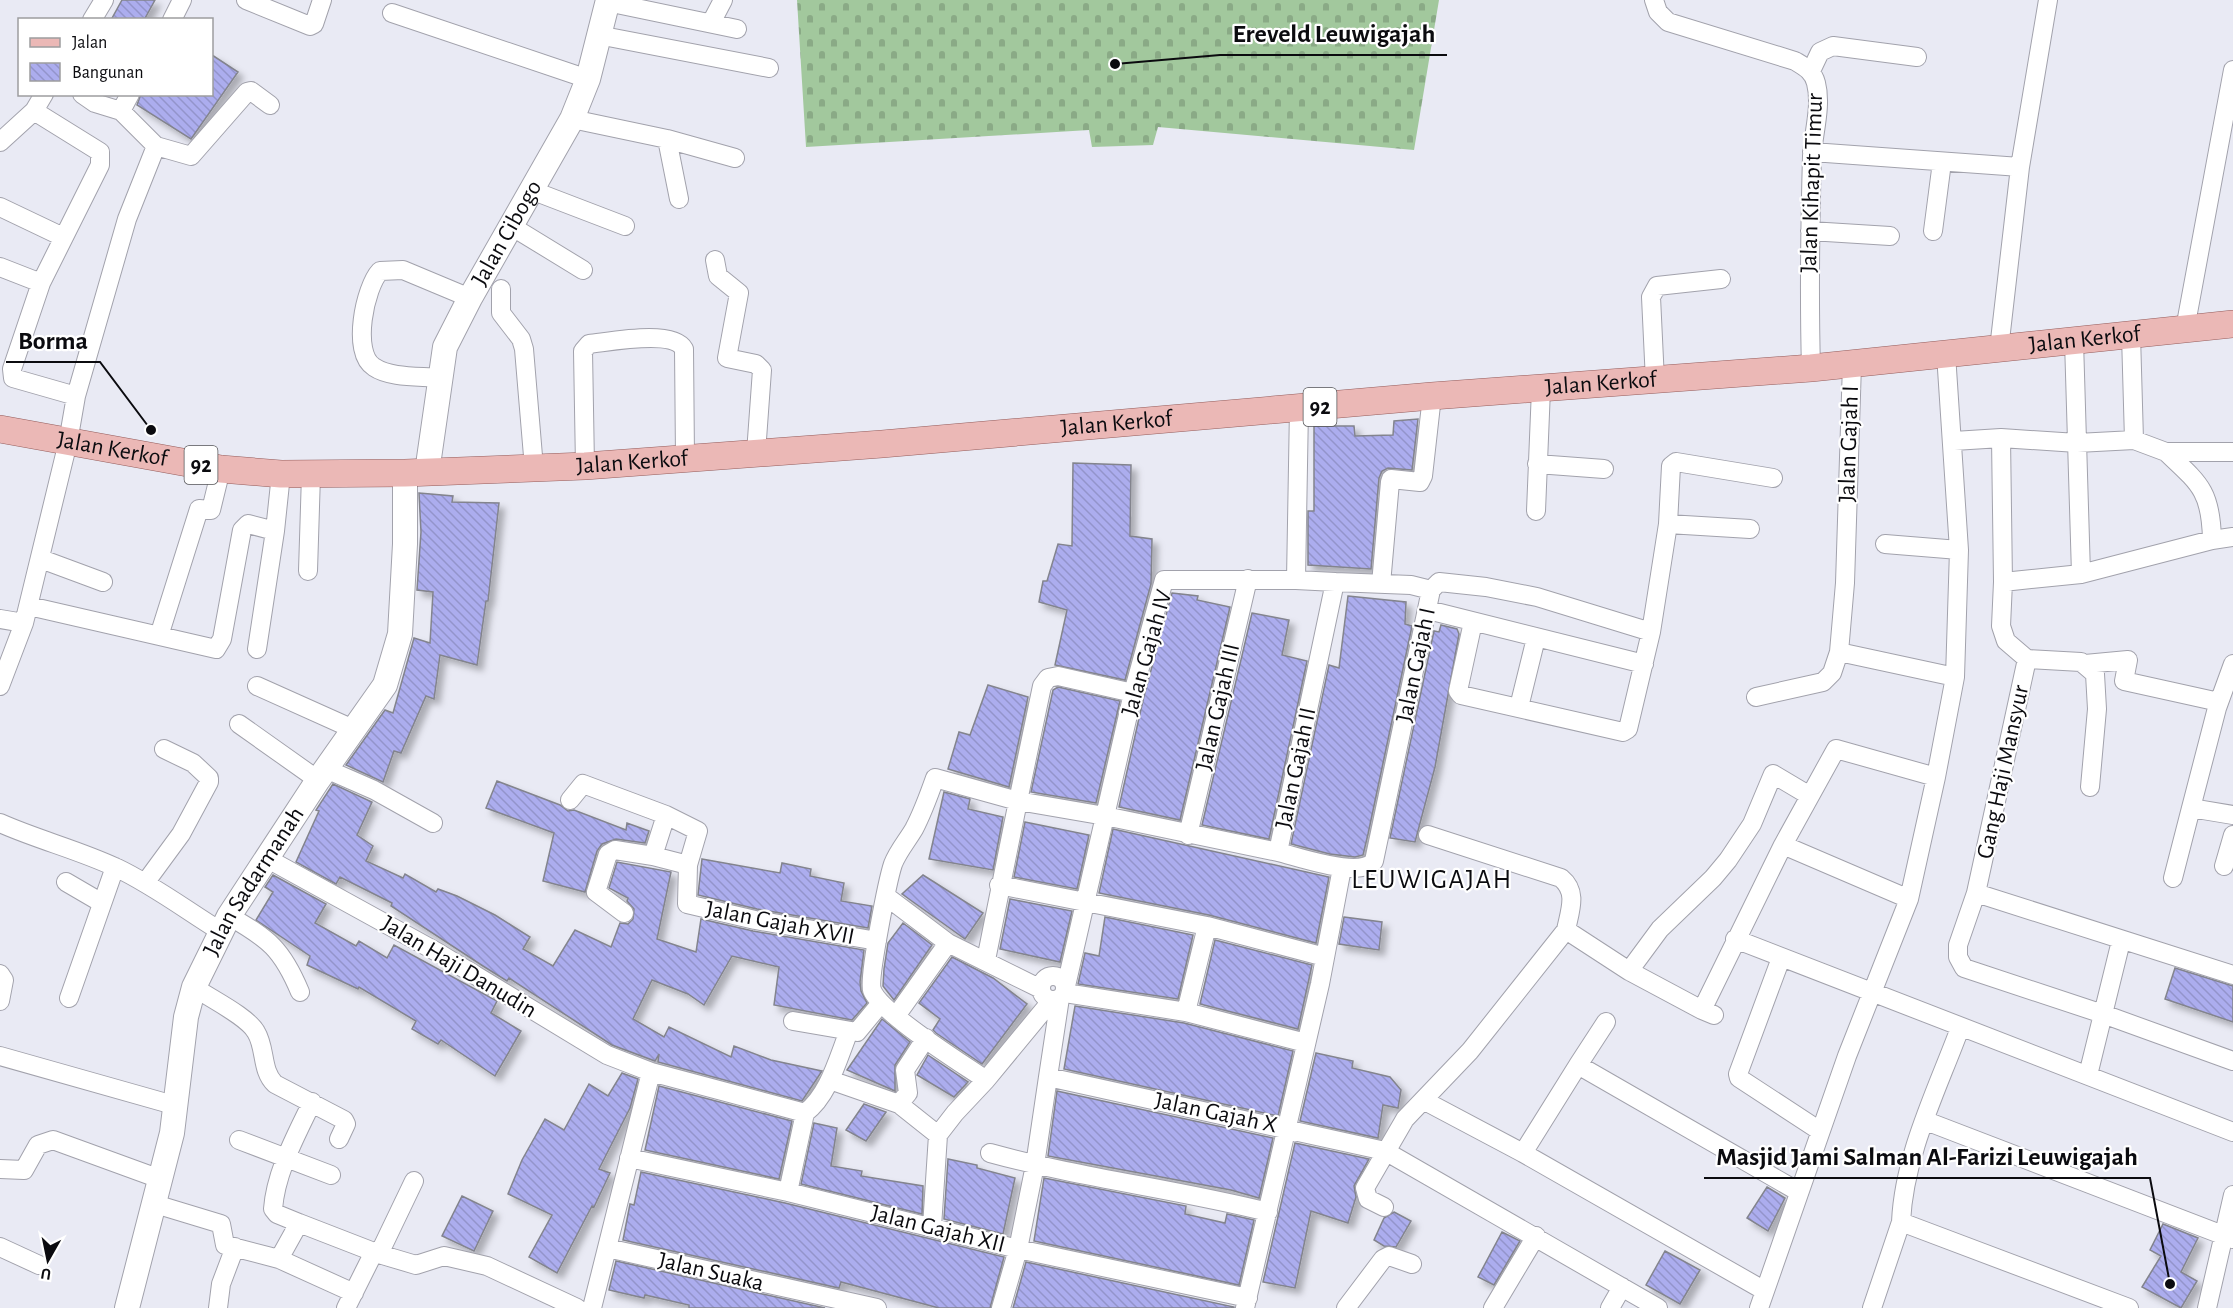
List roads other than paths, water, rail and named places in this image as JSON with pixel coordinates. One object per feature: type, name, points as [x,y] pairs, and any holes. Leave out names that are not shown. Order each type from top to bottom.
[{"type":"main road","name":"Jalan Cibogo","points":[[416,473],[446,347],[470,298],[572,119],[588,79],[607,1]]},
{"type":"main road","name":"Jalan Kerkof","points":[[0,429],[221,469],[281,474],[416,473],[585,466],[1432,396],[1811,368],[2233,324]]},
{"type":"main road","name":"Jalan Sadarmanah","points":[[127,1308],[155,1204],[177,1106],[186,1017],[194,987],[224,923],[322,774],[385,685],[400,634],[405,544],[416,473]]},
{"type":"street","points":[[93,18],[104,0]]},
{"type":"street","points":[[173,18],[182,0]]},
{"type":"street","points":[[246,0],[310,26],[314,24],[322,0]]},
{"type":"street","points":[[711,23],[723,0]]},
{"type":"street","name":"Jalan Kihapit Timur","points":[[1654,0],[1658,12],[1668,22],[1795,61],[1811,70],[1817,85],[1810,231],[1811,368]]},
{"type":"street","points":[[1999,349],[2020,167],[2048,0]]},
{"type":"street","points":[[607,1],[737,29]]},
{"type":"street","points":[[392,13],[588,79]]},
{"type":"street","points":[[598,35],[769,68]]},
{"type":"street","points":[[1811,70],[1820,52],[1833,46],[1917,57]]},
{"type":"street","points":[[2185,329],[2233,70]]},
{"type":"street","points":[[85,96],[95,103],[121,111],[156,146],[191,156],[247,92],[251,91],[270,105]]},
{"type":"street","points":[[0,142],[34,111],[43,96]]},
{"type":"street","points":[[121,111],[129,96]]},
{"type":"street","points":[[34,111],[100,152],[99,165],[40,283],[11,374],[17,380],[76,396]]},
{"type":"street","points":[[572,119],[667,139],[735,158]]},
{"type":"street","points":[[667,139],[679,199]]},
{"type":"street","points":[[0,686],[27,614],[68,442],[76,396],[127,219],[156,146]]},
{"type":"street","points":[[1812,153],[2020,167]]},
{"type":"street","points":[[1933,231],[1942,162]]},
{"type":"street","points":[[531,190],[625,226]]},
{"type":"street","points":[[0,207],[63,237]]},
{"type":"street","points":[[511,226],[583,270]]},
{"type":"street","points":[[1810,231],[1890,236]]},
{"type":"street","points":[[715,260],[718,276],[739,293],[727,358],[756,364],[762,370],[756,453]]},
{"type":"street","points":[[0,267],[40,283]]},
{"type":"street","points":[[439,378],[390,372],[376,369],[369,364],[364,355],[362,331],[372,280],[380,271],[389,268],[403,270],[470,298]]},
{"type":"street","points":[[1655,381],[1651,297],[1654,290],[1657,286],[1721,279]]},
{"type":"street","points":[[501,289],[501,313],[521,339],[524,349],[534,468]]},
{"type":"street","points":[[2131,335],[2134,440]]},
{"type":"street","points":[[585,466],[583,351],[589,344],[668,338],[681,345],[684,349],[685,458]]},
{"type":"street","points":[[2074,341],[2081,574]]},
{"type":"street","points":[[1422,1100],[1523,1153],[1762,1300],[1871,990],[1909,899],[1936,777],[1955,677],[1959,550],[1954,441],[1946,354]]},
{"type":"street","name":"Jalan Gajah I","points":[[1756,696],[1823,682],[1832,673],[1839,652],[1845,583],[1852,364]]},
{"type":"street","points":[[1536,512],[1541,389]]},
{"type":"street","points":[[1381,584],[1390,482],[1392,479],[1420,482],[1423,477],[1432,396]]},
{"type":"street","points":[[1299,408],[1296,580],[1381,584],[1431,590]]},
{"type":"street","points":[[1954,441],[2001,438],[2077,443],[2134,440],[2166,452],[2233,452]]},
{"type":"street","name":"Gang Haji Mansyur","points":[[2001,438],[2003,582],[2001,626],[2006,641],[2027,660],[1976,893],[1958,945],[1958,957],[1964,968],[2103,1014]]},
{"type":"street","points":[[2166,452],[2192,476],[2204,493],[2211,509],[2212,540]]},
{"type":"street","points":[[1473,622],[1458,692],[1465,697],[1519,707],[1623,732],[1628,729],[1651,632],[1668,524],[1668,473],[1676,462],[1773,478]]},
{"type":"street","points":[[1537,464],[1604,469]]},
{"type":"street","points":[[159,636],[199,509],[211,510],[221,469]]},
{"type":"street","points":[[257,649],[275,531],[281,474]]},
{"type":"street","points":[[308,571],[311,475]]},
{"type":"street","points":[[1668,524],[1750,529]]},
{"type":"street","points":[[0,619],[27,614],[159,636],[216,649],[222,639],[245,525],[275,531]]},
{"type":"street","points":[[2003,582],[2081,574],[2212,540],[2233,537]]},
{"type":"street","points":[[1885,544],[1959,550]]},
{"type":"street","points":[[40,559],[103,582]]},
{"type":"street","name":"Jalan Gajah III","points":[[1188,834],[1248,579]]},
{"type":"street","name":"Jalan Gajah IV","points":[[1105,816],[1133,693],[1164,580],[1296,580]]},
{"type":"street","name":"Jalan Gajah I","points":[[1342,868],[1368,866],[1374,861],[1431,590],[1442,581],[1537,597],[1651,632]]},
{"type":"street","name":"Jalan Gajah II","points":[[887,897],[893,864],[924,808],[935,778],[1018,801],[1105,816],[1278,852],[1335,582]]},
{"type":"street","points":[[1428,610],[1644,664]]},
{"type":"street","points":[[1519,707],[1536,638]]},
{"type":"street","points":[[1839,652],[1955,677]]},
{"type":"street","points":[[2027,660],[2085,664],[2128,660],[2124,681],[2223,707]]},
{"type":"street","points":[[2085,664],[2091,668],[2098,682],[2090,787]]},
{"type":"street","points":[[2174,878],[2191,808],[2223,707],[2233,664]]},
{"type":"street","points":[[986,960],[999,885],[1042,686],[1048,678],[1058,676],[1133,693]]},
{"type":"street","points":[[258,686],[353,729]]},
{"type":"street","points":[[239,724],[322,774],[374,790],[433,824]]},
{"type":"street","points":[[145,883],[181,834],[209,782],[209,778],[193,763],[164,749]]},
{"type":"street","points":[[1566,930],[1629,971],[1708,1012],[1735,939],[1836,749],[1936,777]]},
{"type":"street","points":[[1629,971],[1660,929],[1713,878],[1728,860],[1752,824],[1773,774],[1810,796]]},
{"type":"street","points":[[570,800],[583,784],[666,815],[653,856]]},
{"type":"street","points":[[2191,808],[2233,815]]},
{"type":"street","name":"Jalan Gajah XVII","points":[[666,815],[698,831],[688,865],[686,900],[691,906],[877,941]]},
{"type":"street","points":[[1001,1308],[1018,1249],[1035,1165],[1057,993],[1087,901],[1105,816]]},
{"type":"street","points":[[0,823],[115,867],[224,923],[264,936],[290,968],[300,992]]},
{"type":"street","points":[[1384,1207],[1368,1199],[1365,1193],[1385,1151],[1405,1119],[1470,1051],[1566,930],[1572,893],[1569,885],[1561,878],[1428,835]]},
{"type":"street","points":[[2224,866],[2233,835]]},
{"type":"street","points":[[1783,845],[1909,899]]},
{"type":"street","points":[[624,913],[596,892],[608,854],[615,850],[688,865]]},
{"type":"street","points":[[1247,1303],[1325,957],[1342,868],[1278,852]]},
{"type":"street","name":"Jalan Haji Danudin","points":[[268,859],[418,941],[608,1055],[651,1072],[805,1113]]},
{"type":"street","points":[[69,998],[115,867]]},
{"type":"street","points":[[66,882],[102,903]]},
{"type":"street","points":[[999,885],[1207,926],[1325,957]]},
{"type":"street","points":[[1976,893],[2233,975]]},
{"type":"street","points":[[986,1080],[896,1016],[881,1003],[871,985],[877,941],[887,897],[948,943],[1057,993],[1186,1012],[1306,1043]]},
{"type":"street","points":[[1186,1012],[1207,926]]},
{"type":"street","points":[[1735,939],[2233,1132]]},
{"type":"street","points":[[2088,1075],[2121,941]]},
{"type":"street","points":[[896,1016],[948,943]]},
{"type":"street","points":[[1781,958],[1738,1074],[1739,1078],[1820,1131]]},
{"type":"street","points":[[0,974],[4,980],[0,1001]]},
{"type":"street","points":[[194,987],[255,1029],[262,1045],[269,1078],[346,1122],[339,1139]]},
{"type":"street","points":[[932,1227],[938,1135],[1057,993]]},
{"type":"street","points":[[793,1021],[849,1031],[860,1030],[881,1003]]},
{"type":"street","points":[[2103,1014],[2233,1061]]},
{"type":"street","points":[[1523,1153],[1606,1022]]},
{"type":"street","points":[[1872,1308],[1901,1222],[1905,1182],[1960,1028]]},
{"type":"street","points":[[788,1192],[805,1113],[813,1106],[830,1080],[849,1031]]},
{"type":"street","points":[[899,1104],[908,1093],[905,1070],[926,1038]]},
{"type":"street","points":[[0,1056],[177,1106]]},
{"type":"street","points":[[1578,1065],[1799,1192]]},
{"type":"street","points":[[592,1308],[651,1072]]},
{"type":"street","name":"Jalan Gajah X","points":[[1048,1077],[1285,1127],[1385,1151],[1658,1308]]},
{"type":"street","points":[[830,1080],[899,1104],[938,1135]]},
{"type":"street","points":[[312,1102],[285,1159],[273,1209],[277,1214],[376,1253],[416,1264],[444,1256],[487,1266],[577,1308]]},
{"type":"street","points":[[1926,1121],[2229,1238]]},
{"type":"street","points":[[0,1169],[24,1170],[38,1145],[53,1140],[160,1179]]},
{"type":"street","points":[[238,1140],[331,1175]]},
{"type":"street","points":[[990,1153],[1035,1165],[1224,1201],[1268,1212]]},
{"type":"street","name":"Jalan Gajah XII","points":[[629,1158],[788,1192],[1247,1303]]},
{"type":"street","points":[[155,1204],[221,1224],[224,1229],[223,1241],[235,1247],[279,1259],[350,1300],[414,1181]]},
{"type":"street","points":[[2207,1308],[2229,1238],[2233,1195]]},
{"type":"street","points":[[1901,1222],[2129,1308]]},
{"type":"street","points":[[279,1259],[299,1223]]},
{"type":"street","points":[[1493,1308],[1536,1236]]},
{"type":"street","points":[[0,1247],[39,1265]]},
{"type":"street","points":[[218,1308],[221,1284],[235,1247]]},
{"type":"street","name":"Jalan Suaka","points":[[607,1248],[877,1308]]},
{"type":"street","points":[[1346,1308],[1383,1259],[1389,1256],[1412,1264]]},
{"type":"street","points":[[1610,1308],[1622,1287]]},
{"type":"place","name":"Ereveld Leuwigajah","points":[[1115,64]]},
{"type":"place","name":"Borma","points":[[151,430]]},
{"type":"place","name":"Masjid Jami Salman Al-Farizi Leuwigajah","points":[[2170,1284]]},
{"type":"district","name":"LEUWIGAJAH","points":[[1432,879]]}]
